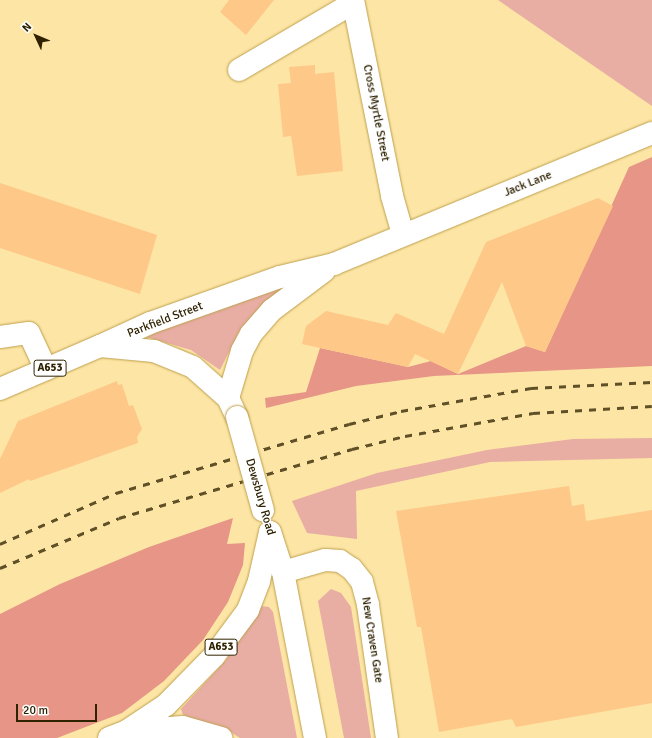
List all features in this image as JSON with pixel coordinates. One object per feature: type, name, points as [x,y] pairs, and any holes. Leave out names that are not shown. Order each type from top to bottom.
[{"type":"street","points":[[239,70],[350,1]]},
{"type":"street","name":"Cross Myrtle Street","points":[[350,1],[392,196],[403,234]]},
{"type":"street","name":"Jack Lane","points":[[403,234],[652,133]]},
{"type":"street","name":"Parkfield Street","points":[[0,389],[150,323],[273,280],[334,264],[403,234]]},
{"type":"street","name":"Parkfield Street","points":[[232,407],[242,351],[261,321],[295,291],[334,264]]},
{"type":"street","points":[[0,336],[29,333],[46,369]]},
{"type":"street","name":"A653","points":[[100,346],[154,351],[193,367],[232,407]]},
{"type":"street","name":"Dewsbury Road","points":[[232,407],[283,572],[315,738]]},
{"type":"street","name":"A653","points":[[118,734],[166,705],[214,656],[248,610],[259,581],[270,532]]},
{"type":"street","name":"New Craven Gate","points":[[283,572],[325,560],[340,561],[352,569],[362,582],[368,605],[387,738]]},
{"type":"street","name":"A653","points":[[118,734],[183,727],[221,738]]},
{"type":"shaded area","points":[[498,0],[652,0],[652,106]]},
{"type":"shaded area","points":[[652,157],[652,366],[434,376],[356,386],[266,408],[265,398],[306,392],[320,348],[408,367],[431,361],[458,374],[526,346],[545,352],[629,167]]},
{"type":"shaded area","points":[[291,281],[259,309],[240,330],[220,370],[191,350],[143,336]]},
{"type":"shaded area","points":[[652,438],[652,458],[490,462],[356,491],[357,539],[307,533],[292,501],[377,473],[487,450],[573,439]]},
{"type":"shaded area","points":[[233,518],[227,544],[245,543],[243,565],[228,602],[203,640],[164,681],[122,713],[57,738],[0,738],[0,614],[60,584],[149,547]]},
{"type":"shaded area","points":[[331,589],[341,593],[351,607],[371,738],[344,738],[318,601]]},
{"type":"shaded area","points":[[260,606],[269,607],[273,612],[297,738],[240,738],[226,729],[183,715],[181,709],[226,660]]},
{"type":"building","points":[[229,0],[274,0],[246,35],[220,12]]},
{"type":"building","points":[[315,65],[315,74],[334,72],[343,171],[297,176],[291,136],[283,137],[278,84],[291,83],[289,67]]},
{"type":"building","points":[[0,183],[157,235],[140,294],[0,248]]},
{"type":"building","points":[[598,198],[613,206],[545,352],[526,346],[502,282],[458,374],[415,354],[408,367],[302,344],[306,326],[326,311],[388,325],[396,313],[444,334],[486,242]]},
{"type":"building","points":[[117,381],[118,385],[122,384],[129,406],[133,405],[142,429],[137,437],[138,443],[30,481],[29,479],[0,493],[0,459],[18,421]]},
{"type":"building","points":[[569,486],[572,506],[584,504],[586,521],[652,510],[652,703],[516,727],[512,719],[439,732],[421,627],[417,627],[396,511]]},
{"type":"railway","points":[[0,544],[116,493],[349,424],[401,411],[531,388],[652,382]]},
{"type":"railway","points":[[0,568],[119,518],[352,449],[405,436],[533,413],[652,406]]}]
